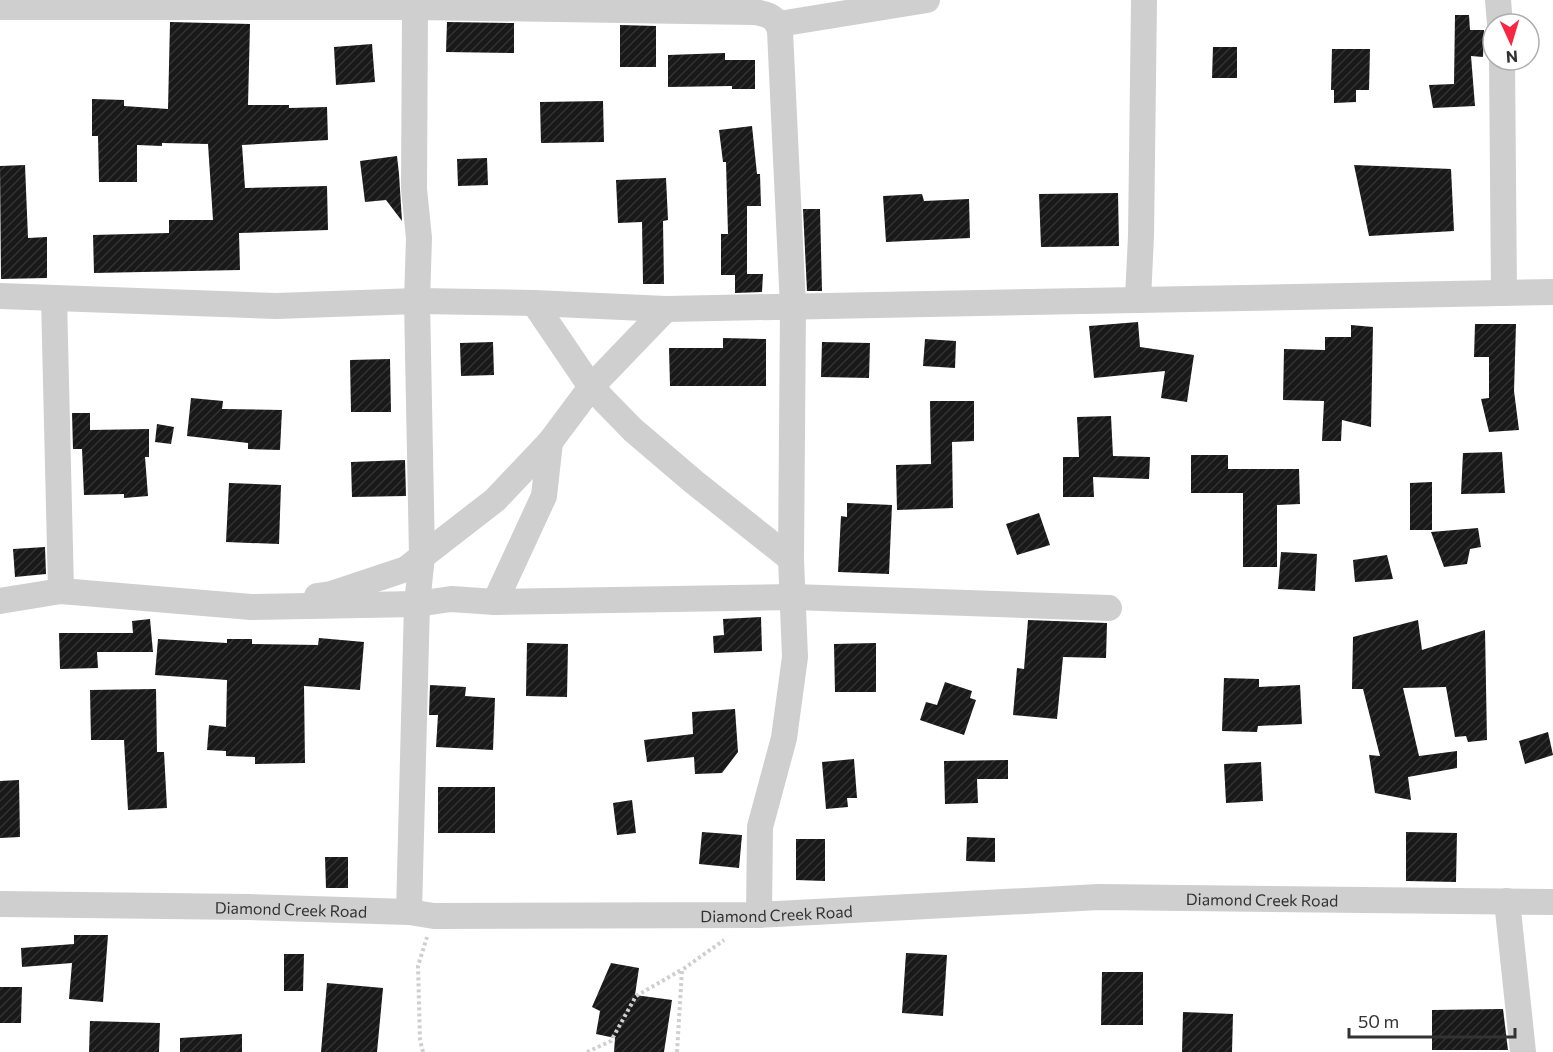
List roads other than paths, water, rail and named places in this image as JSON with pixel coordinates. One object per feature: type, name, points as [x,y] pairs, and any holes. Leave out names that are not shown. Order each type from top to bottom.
[{"type":"street","points":[[779,24],[927,0]]},
{"type":"street","points":[[1138,299],[1144,0]]},
{"type":"street","points":[[0,7],[415,7],[754,12],[774,17],[779,24],[793,307],[791,558],[795,657],[785,726],[760,827],[759,915]]},
{"type":"street","points":[[415,7],[414,189],[419,238],[417,301],[422,556],[417,604],[421,914]]},
{"type":"street","points":[[1502,72],[1504,293]]},
{"type":"street","points":[[0,296],[276,306],[417,301],[666,309],[1553,292]]},
{"type":"street","points":[[54,298],[61,591]]},
{"type":"street","points":[[534,303],[591,387],[642,437],[694,482],[791,558]]},
{"type":"street","points":[[251,607],[331,594],[406,569],[495,500],[550,442],[591,387],[666,309]]},
{"type":"street","points":[[495,602],[544,496],[550,442]]},
{"type":"street","points":[[0,601],[61,591],[251,607],[417,604],[451,599],[495,602],[793,597],[1109,608]]},
{"type":"street","name":"Diamond Creek Road","points":[[0,904],[248,907],[421,914],[759,915],[1099,897],[1553,902]]},
{"type":"street","points":[[1507,901],[1523,1052]]}]
